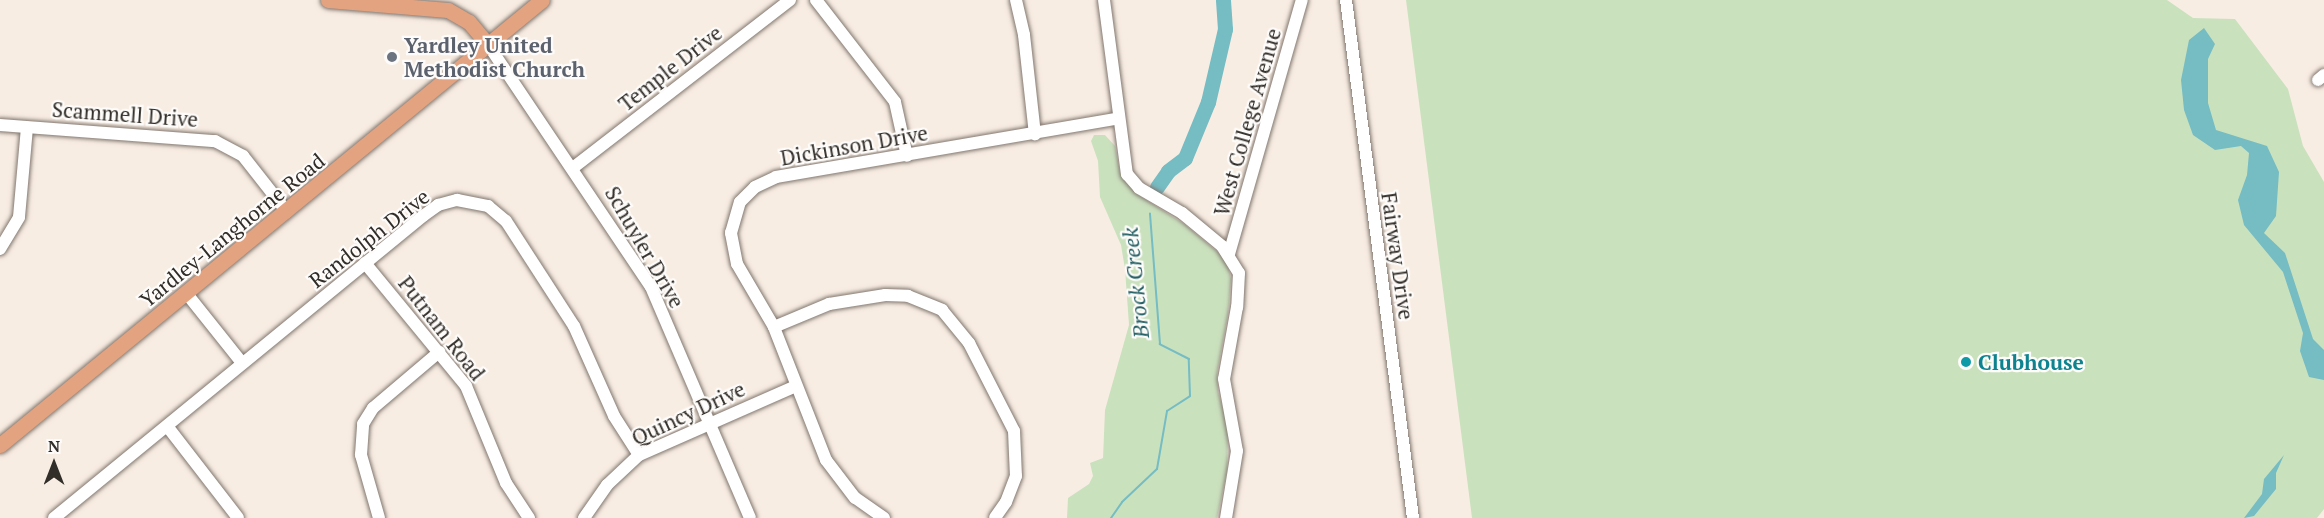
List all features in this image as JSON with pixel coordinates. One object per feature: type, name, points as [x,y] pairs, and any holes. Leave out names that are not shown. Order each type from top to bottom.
[{"type":"main road","points":[[328,0],[448,10],[470,22],[489,46]]},
{"type":"main road","name":"Yardley-Langhorne Road","points":[[0,445],[287,212],[542,0]]},
{"type":"street","name":"Temple Drive","points":[[574,167],[790,0]]},
{"type":"street","points":[[816,0],[895,102],[907,156]]},
{"type":"street","points":[[1016,0],[1024,35],[1035,134]]},
{"type":"street","points":[[1104,0],[1123,164],[1131,180],[1182,213],[1229,255],[1239,273],[1238,293],[1224,379],[1238,457],[1226,518]]},
{"type":"street","name":"West College Avenue","points":[[1229,255],[1302,0]]},
{"type":"street","name":"Fairway Drive","points":[[1346,0],[1413,518]]},
{"type":"street","name":"Schuyler Drive","points":[[489,46],[574,167],[651,287],[750,518]]},
{"type":"street","name":"Dickinson Drive","points":[[884,518],[855,498],[836,476],[796,386],[774,327],[734,257],[732,221],[740,202],[755,187],[776,177],[1117,119]]},
{"type":"street","name":"Scammell Drive","points":[[0,125],[214,141],[243,156],[287,212]]},
{"type":"street","points":[[0,249],[19,217],[27,127]]},
{"type":"street","name":"Randolph Drive","points":[[63,516],[242,363],[438,205],[468,200],[496,210],[561,305],[614,416],[639,455]]},
{"type":"street","name":"Putnam Road","points":[[365,263],[466,386],[506,483],[529,518]]},
{"type":"street","points":[[187,294],[242,363]]},
{"type":"street","points":[[774,327],[829,304],[885,296],[908,296],[942,310],[969,343],[1014,431],[1016,476],[1006,502],[995,518]]},
{"type":"street","points":[[379,518],[360,455],[363,424],[374,408],[439,352]]},
{"type":"street","name":"Quincy Drive","points":[[584,518],[607,485],[639,455],[796,386]]},
{"type":"street","points":[[167,426],[238,518]]},
{"type":"green space","points":[[1406,0],[2167,0],[2193,18],[2235,19],[2288,89],[2303,146],[2324,182],[2324,509],[2317,518],[1472,518]]},
{"type":"green space","points":[[1094,135],[1105,135],[1115,146],[1120,172],[1135,193],[1184,224],[1221,255],[1228,266],[1231,279],[1228,314],[1217,373],[1218,392],[1228,426],[1227,471],[1217,518],[1067,518],[1068,498],[1089,484],[1093,476],[1090,463],[1103,458],[1105,410],[1129,325],[1121,245],[1100,197],[1098,161],[1091,141]]},
{"type":"water","points":[[2204,28],[2215,44],[2208,59],[2208,103],[2216,130],[2267,146],[2279,172],[2276,216],[2264,233],[2285,253],[2313,339],[2324,350],[2324,380],[2309,377],[2300,351],[2303,333],[2283,272],[2244,225],[2238,200],[2247,175],[2249,153],[2241,146],[2215,150],[2193,135],[2184,110],[2181,80],[2189,40]]},
{"type":"water","points":[[2284,455],[2276,473],[2276,489],[2254,516],[2244,518],[2262,494],[2264,479]]},
{"type":"waterway","name":"Brock Creek","points":[[1157,187],[1168,171],[1185,158],[1208,102],[1225,29],[1223,0]]},
{"type":"waterway","name":"Brock Creek","points":[[1111,518],[1122,502],[1157,469],[1167,411],[1190,396],[1189,359],[1160,344],[1150,213]]},
{"type":"place","name":"Yardley United Methodist Church","points":[[392,57]]},
{"type":"place","name":"Clubhouse","points":[[1966,362]]}]
